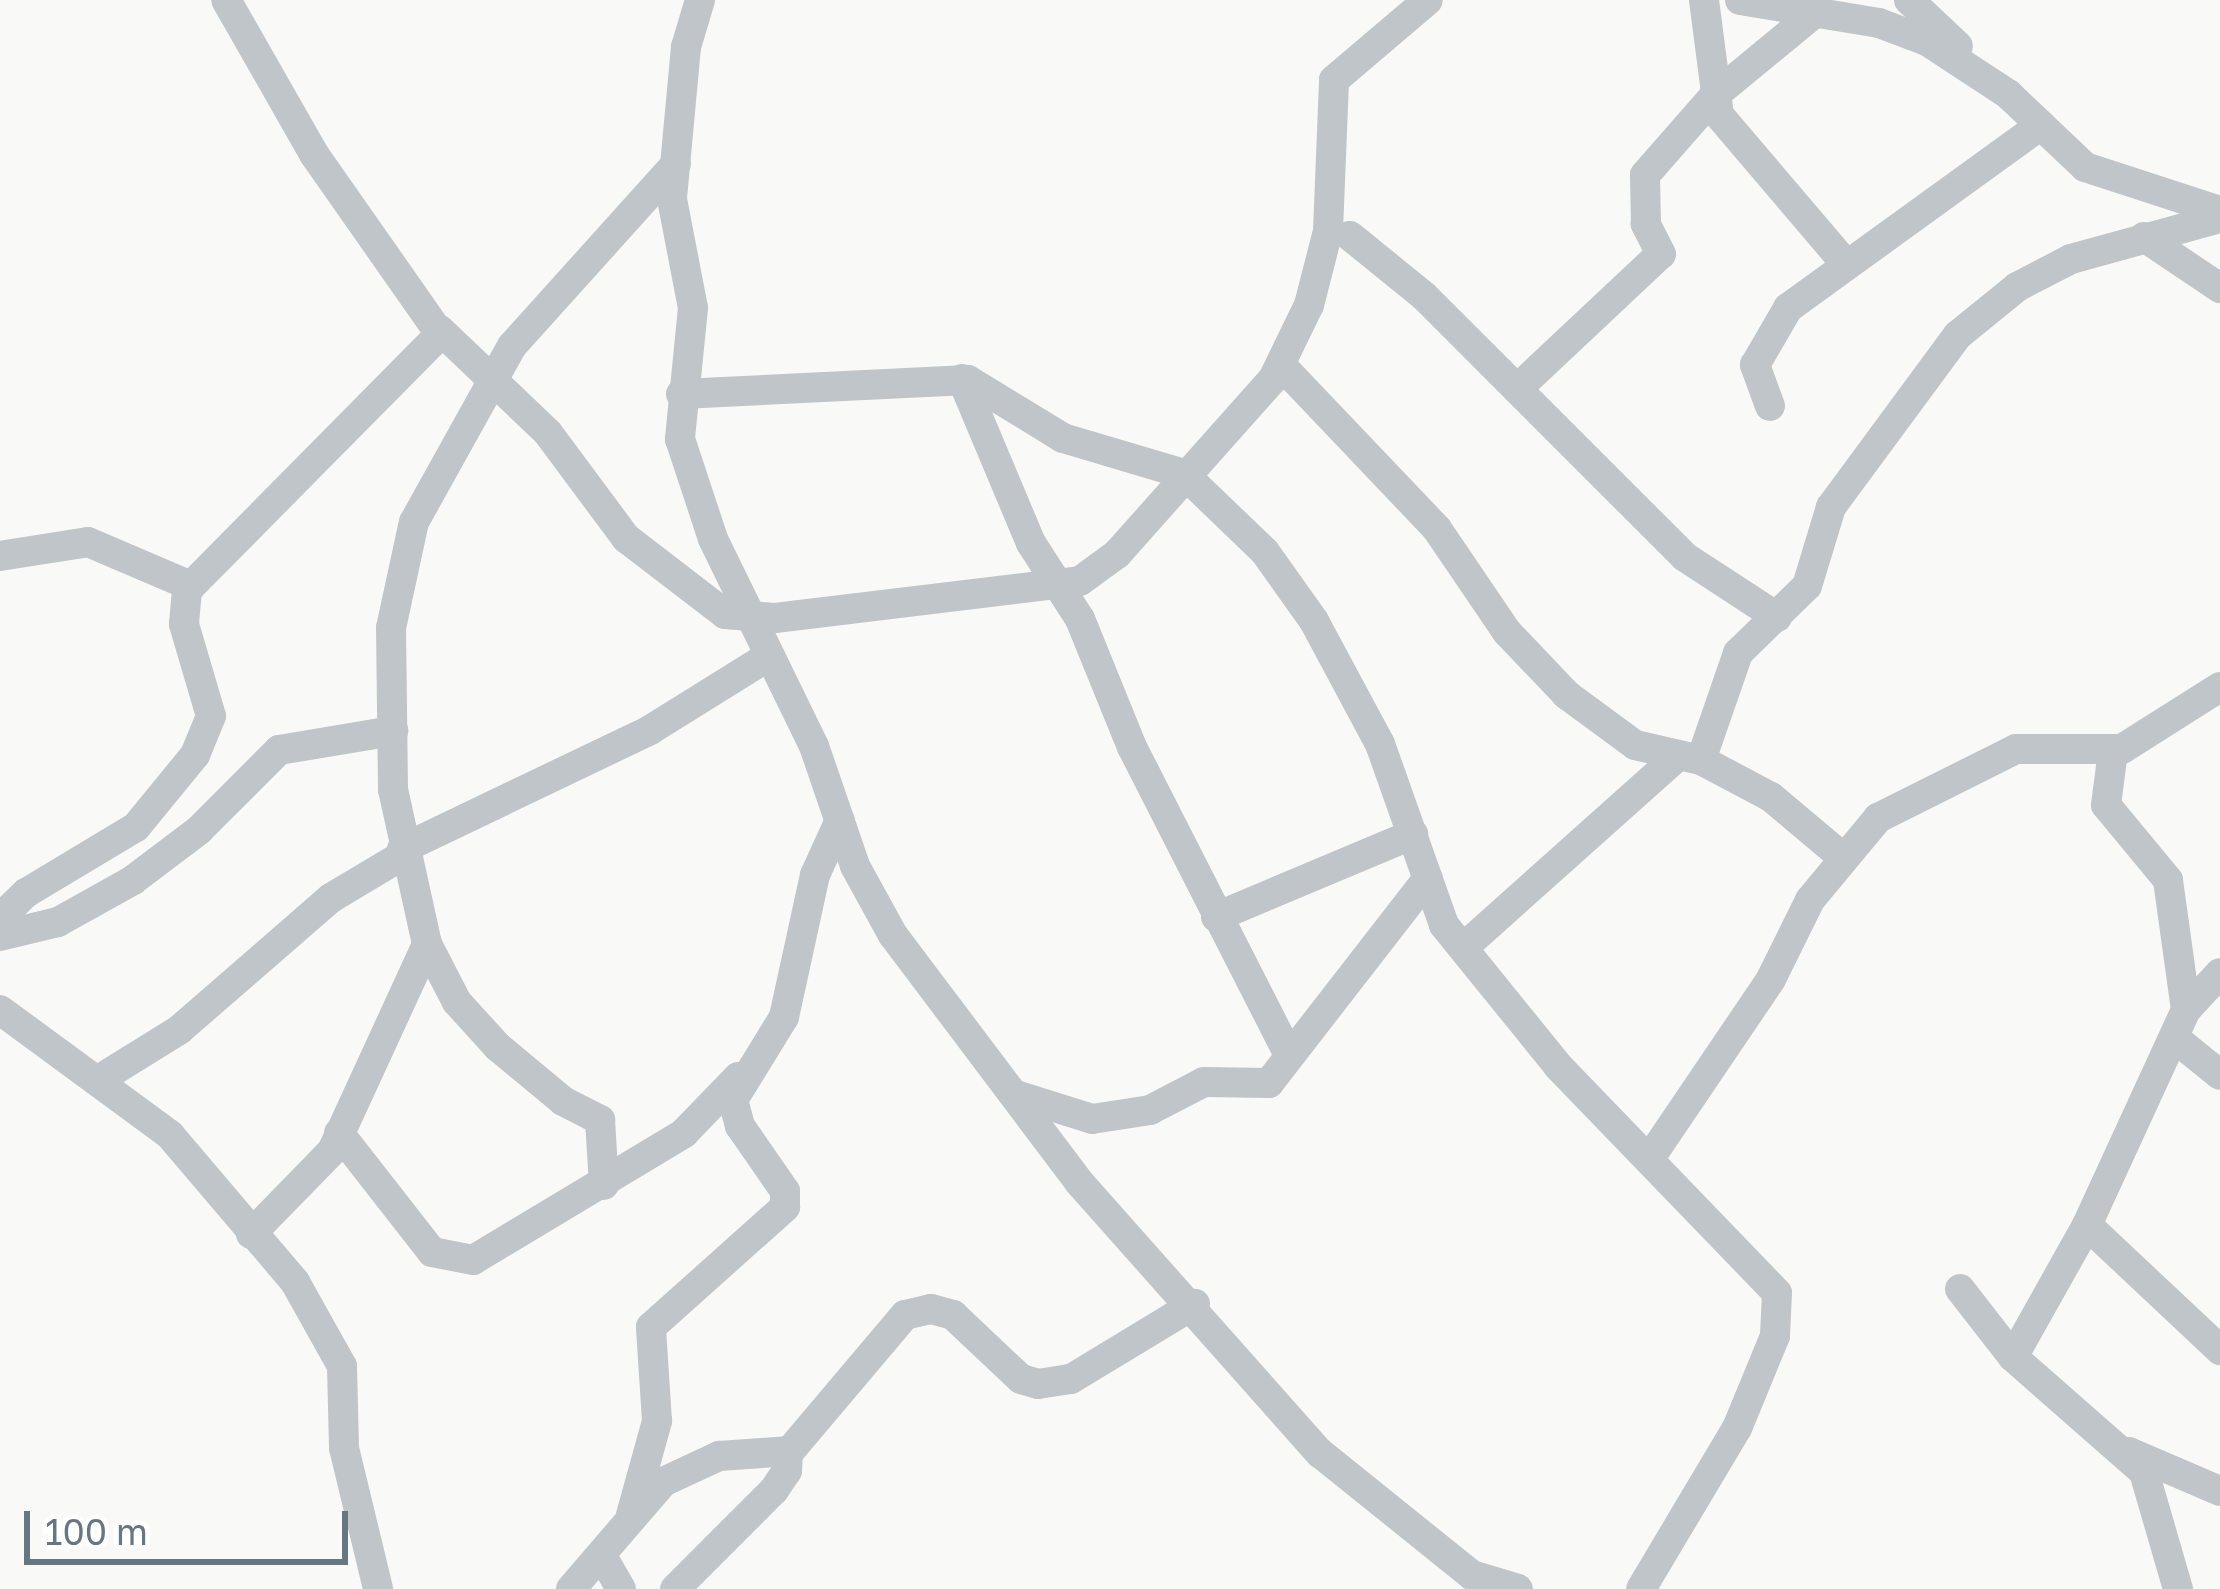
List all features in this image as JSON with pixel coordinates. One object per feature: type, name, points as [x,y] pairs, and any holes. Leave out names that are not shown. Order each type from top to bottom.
[{"type":"street","points":[[226,0],[314,154],[440,330],[548,433],[641,551],[698,600],[752,619],[1061,586],[1117,554],[1280,365],[1309,304],[1328,232],[1334,80],[1428,0]]},
{"type":"street","points":[[700,0],[686,47],[671,223],[693,308],[681,394],[686,468],[840,820],[855,866],[893,935],[1079,1182],[1195,1304],[1337,1470],[1472,1575],[1517,1589]]},
{"type":"street","points":[[1704,0],[1714,30],[1715,95],[1730,129],[1846,264]]},
{"type":"street","points":[[1740,0],[1889,27],[1981,73]]},
{"type":"street","points":[[1909,0],[1981,73],[2042,124],[2078,164],[2104,177],[2220,214]]},
{"type":"street","points":[[1517,389],[1661,254],[1646,224],[1641,180],[1715,95],[1811,16]]},
{"type":"street","points":[[1769,406],[1755,365],[1772,331],[1797,299],[2042,124]]},
{"type":"street","points":[[604,1185],[600,1120],[563,1101],[498,1047],[457,1002],[427,944],[402,852],[392,731],[391,628],[400,569],[419,512],[490,379],[676,164]]},
{"type":"street","points":[[1463,948],[1690,758],[1738,652],[1810,581],[1835,501],[1958,335],[2049,269],[2220,214]]},
{"type":"street","points":[[1350,236],[1424,296],[1684,557],[1778,617]]},
{"type":"street","points":[[2144,237],[2220,288]]},
{"type":"street","points":[[187,588],[212,572],[431,349],[440,330]]},
{"type":"street","points":[[1280,365],[1437,529],[1545,675],[1635,745],[1690,758],[1771,796],[1841,856]]},
{"type":"street","points":[[681,394],[962,379],[1063,438],[1184,474],[1242,526],[1314,621],[1380,744],[1444,925],[1558,1066],[1774,1288],[1780,1316],[1737,1428],[1678,1538],[1641,1589]]},
{"type":"street","points":[[962,379],[1030,542],[1061,586],[1216,917],[1289,1055]]},
{"type":"street","points":[[0,556],[88,542],[187,588]]},
{"type":"street","points":[[0,918],[26,893],[136,826],[195,755],[211,716],[184,624],[187,588]]},
{"type":"street","points":[[100,1079],[178,1030],[331,898],[402,852],[650,730],[770,656]]},
{"type":"street","points":[[1650,1158],[1771,979],[1841,856],[1888,811],[2016,749],[2113,751],[2220,687]]},
{"type":"street","points":[[0,936],[58,922],[133,880],[180,847],[285,746],[392,731]]},
{"type":"street","points":[[2013,1357],[2087,1226],[2109,1165],[2177,1040],[2186,1010],[2168,880],[2106,805],[2113,751]]},
{"type":"street","points":[[631,1515],[657,1421],[651,1327],[785,1207],[773,1168],[735,1116],[737,1087],[792,996],[815,875],[840,820]]},
{"type":"street","points":[[1216,917],[1413,834]]},
{"type":"street","points":[[1011,1092],[1080,1118],[1138,1113],[1204,1082],[1267,1084],[1428,878]]},
{"type":"street","points":[[251,1234],[316,1172],[339,1133],[427,944]]},
{"type":"street","points":[[2186,1010],[2220,974]]},
{"type":"street","points":[[0,1010],[100,1079],[170,1135],[285,1268],[342,1366],[344,1448],[378,1589]]},
{"type":"street","points":[[2177,1040],[2220,1075]]},
{"type":"street","points":[[339,1133],[429,1249],[455,1260],[510,1242],[684,1133],[753,1066]]},
{"type":"street","points":[[2087,1226],[2220,1350]]},
{"type":"street","points":[[1960,1289],[2013,1357],[2123,1451],[2153,1486],[2178,1589]]},
{"type":"street","points":[[675,1589],[774,1490],[788,1471],[788,1452],[888,1330],[913,1312],[953,1316],[1021,1379],[1038,1384],[1071,1379],[1195,1304]]},
{"type":"street","points":[[2123,1451],[2220,1491]]},
{"type":"street","points":[[571,1589],[631,1515],[694,1464],[737,1453],[788,1452]]},
{"type":"street","points":[[602,1556],[621,1589]]}]
